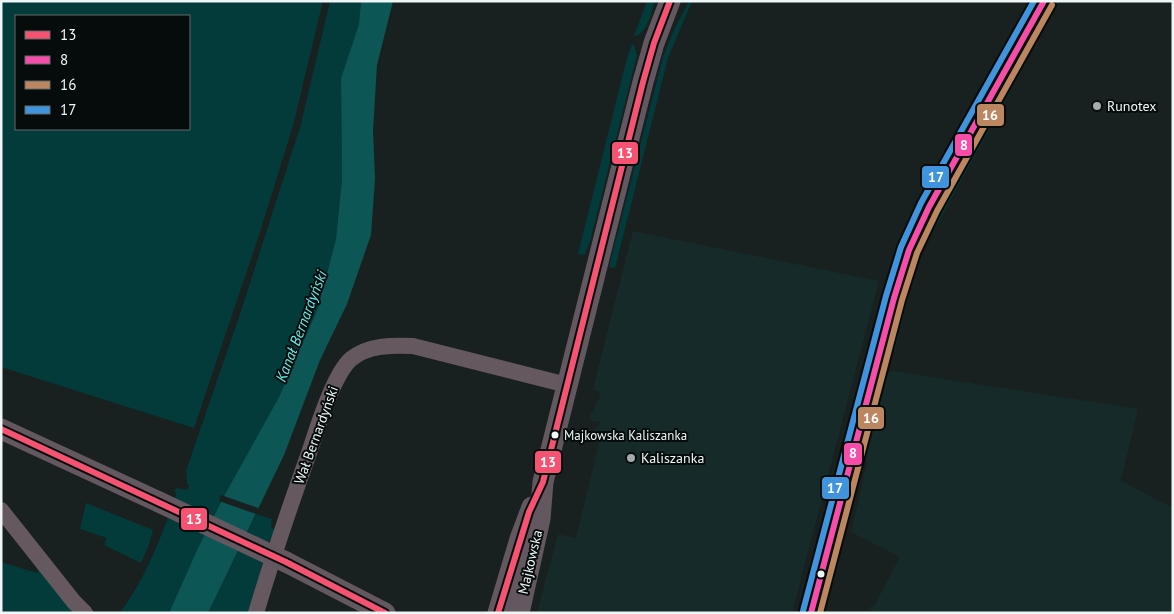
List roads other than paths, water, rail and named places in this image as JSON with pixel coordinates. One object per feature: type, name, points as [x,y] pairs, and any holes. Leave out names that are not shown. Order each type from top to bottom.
[{"type":"main road","name":"Majkowska","points":[[519,613],[540,519],[543,482],[567,384],[644,75],[670,1]]},
{"type":"main road","points":[[1,429],[286,562],[385,613]]},
{"type":"main road","name":"Majkowska","points":[[498,613],[529,512],[543,482]]},
{"type":"street","points":[[811,613],[891,307],[909,250],[929,207],[1044,1]]},
{"type":"street","name":"Wał Bernardyński","points":[[256,613],[322,414],[338,376],[351,359],[368,349],[390,345],[413,346],[567,384]]},
{"type":"street","points":[[3,514],[85,613]]},
{"type":"place","name":"Runotex","points":[[1097,106]]},
{"type":"place","name":"Majkowska Kaliszanka","points":[[555,435]]},
{"type":"place","name":"Kaliszanka","points":[[631,458]]},
{"type":"water label","name":"Kanał Bernardyński","points":[[301,326]]}]
